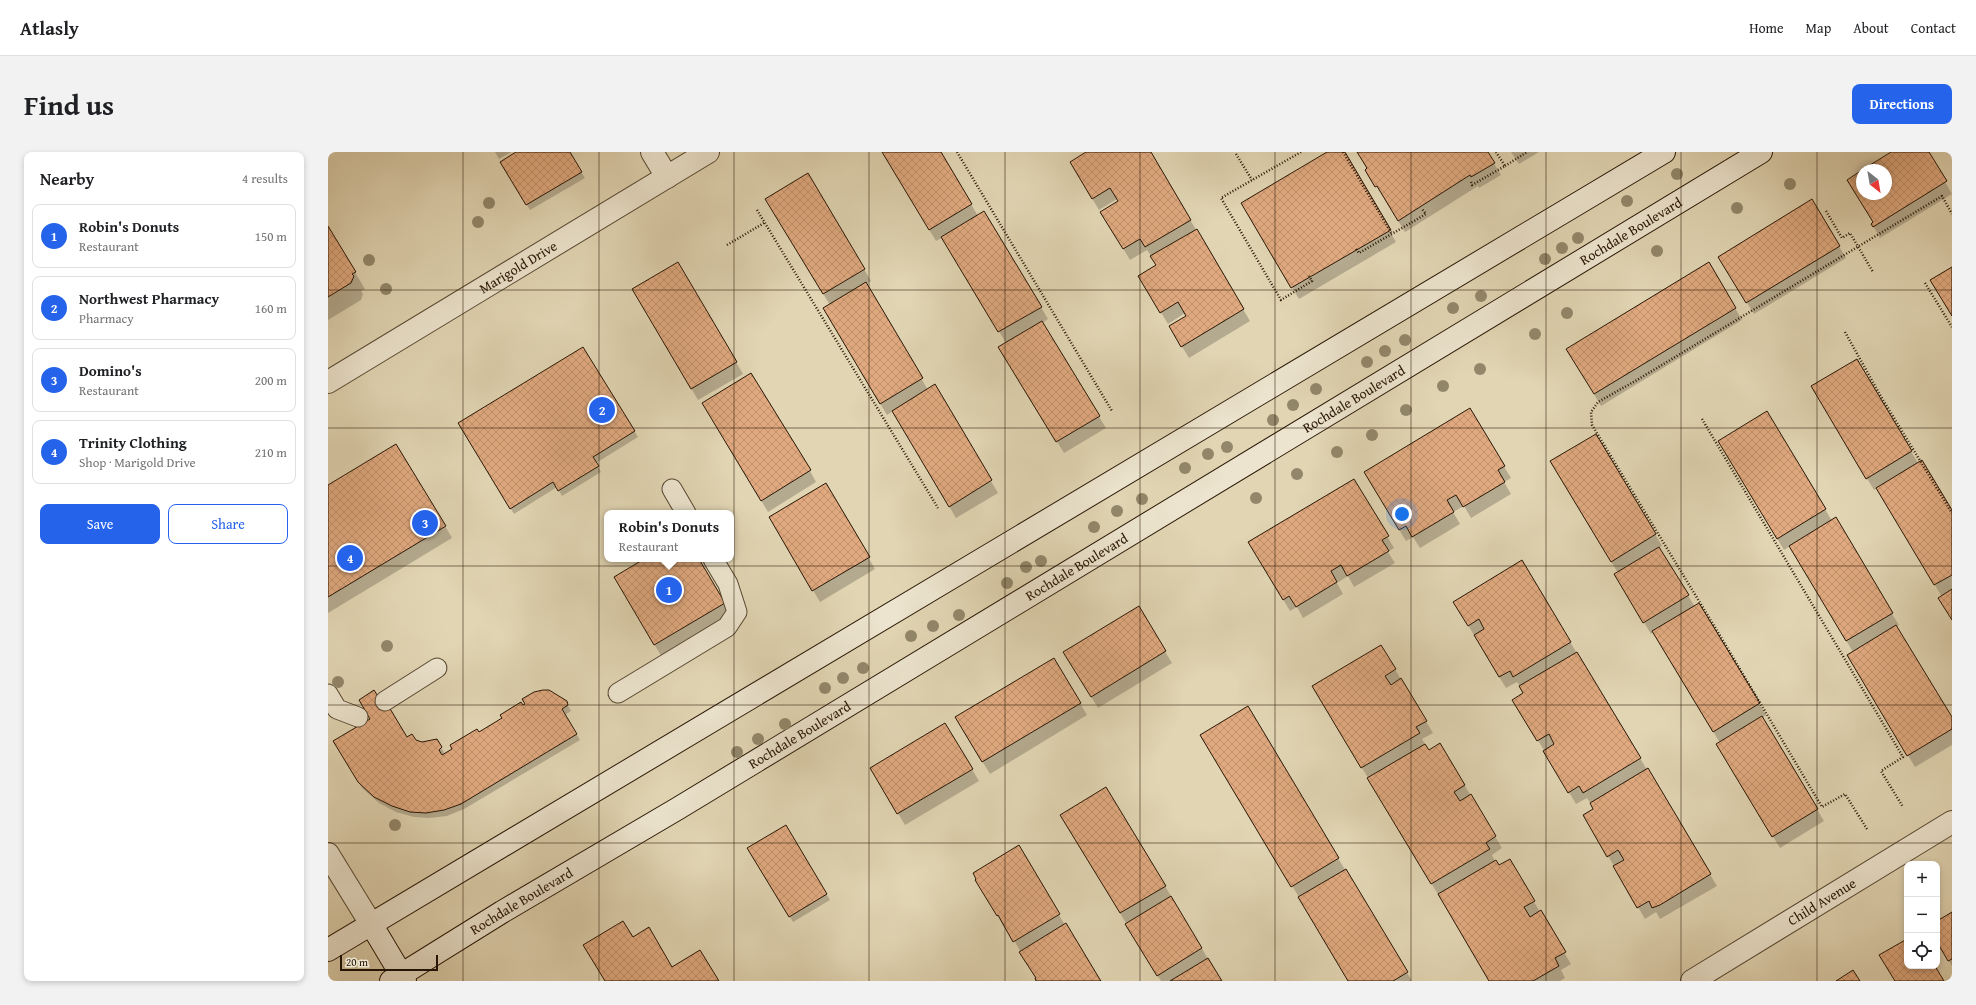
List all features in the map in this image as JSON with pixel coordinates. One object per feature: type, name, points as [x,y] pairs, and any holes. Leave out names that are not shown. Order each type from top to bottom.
[{"type":"main road","points":[[652,152],[667,177]]},
{"type":"main road","name":"Marigold Drive","points":[[328,382],[708,152]]},
{"type":"main road","points":[[328,950],[1664,152]]},
{"type":"main road","name":"Rochdale Boulevard","points":[[399,979],[502,912],[677,809],[1761,152]]},
{"type":"main road","name":"Child Avenue","points":[[1692,981],[1721,973],[1952,822]]},
{"type":"main road","points":[[328,854],[371,924],[399,979]]},
{"type":"lane","points":[[672,489],[684,510]]},
{"type":"lane","points":[[618,693],[727,627],[737,612],[728,584],[715,562]]},
{"type":"lane","points":[[385,701],[437,668]]},
{"type":"lane","points":[[328,694],[338,709],[358,717]]},
{"type":"path","points":[[957,152],[1112,411]]},
{"type":"path","points":[[1301,152],[1221,198],[1281,300],[1312,281],[1309,276]]},
{"type":"path","points":[[1343,152],[1392,234]]},
{"type":"path","points":[[1496,152],[1505,166]]},
{"type":"path","points":[[1471,182],[1472,185],[1527,152]]},
{"type":"path","points":[[1236,154],[1252,180]]},
{"type":"path","points":[[1867,829],[1845,794],[1822,807],[1592,425],[1591,412],[1598,402],[1942,196],[1952,214]]},
{"type":"path","points":[[1356,249],[1359,253],[1426,214],[1422,209]]},
{"type":"path","points":[[757,210],[938,508]]},
{"type":"path","points":[[1826,211],[1842,238],[1850,233],[1873,272]]},
{"type":"path","points":[[727,245],[764,222]]},
{"type":"path","points":[[1925,283],[1952,327]]},
{"type":"path","points":[[1845,332],[1952,512]]},
{"type":"path","points":[[1702,419],[1903,757],[1881,771],[1903,808]]},
{"type":"building","points":[[516,152],[570,152],[582,172],[526,205],[500,162]]},
{"type":"building","points":[[882,152],[941,152],[972,204],[929,230]]},
{"type":"building","points":[[1086,152],[1151,152],[1191,220],[1145,247],[1140,239],[1123,249],[1100,212],[1118,201],[1110,188],[1092,199],[1070,162]]},
{"type":"building","points":[[1327,152],[1345,152],[1391,230],[1291,288],[1241,203]]},
{"type":"building","points":[[1357,152],[1488,152],[1495,163],[1471,177],[1470,175],[1398,221],[1377,186],[1375,187],[1365,170],[1367,168]]},
{"type":"building","points":[[1891,152],[1929,152],[1947,181],[1873,227],[1871,224],[1873,222],[1859,200],[1892,200],[1892,164],[1872,164]]},
{"type":"building","points":[[808,173],[865,269],[823,294],[765,199]]},
{"type":"building","points":[[1856,174],[1856,195],[1847,180]]},
{"type":"building","points":[[1812,199],[1840,246],[1746,303],[1718,257]]},
{"type":"building","points":[[984,211],[1042,307],[998,332],[941,237]]},
{"type":"building","points":[[328,226],[356,272],[352,274],[354,276],[351,283],[328,297]]},
{"type":"building","points":[[1197,229],[1244,309],[1181,347],[1169,326],[1186,316],[1178,302],[1160,313],[1138,276],[1156,265],[1150,256]]},
{"type":"building","points":[[678,262],[737,362],[691,389],[632,289]]},
{"type":"building","points":[[1709,262],[1736,308],[1594,394],[1566,349]]},
{"type":"building","points":[[1952,267],[1952,316],[1930,280]]},
{"type":"building","points":[[866,282],[923,378],[880,404],[823,308]]},
{"type":"building","points":[[1042,321],[1100,416],[1056,442],[998,347]]},
{"type":"building","points":[[583,347],[635,431],[593,457],[599,466],[558,491],[553,482],[510,509],[458,423]]},
{"type":"building","points":[[1857,359],[1912,451],[1866,479],[1811,386]]},
{"type":"building","points":[[751,373],[811,470],[761,501],[702,403]]},
{"type":"building","points":[[935,384],[992,480],[949,507],[892,411]]},
{"type":"building","points":[[1470,408],[1505,466],[1498,470],[1505,482],[1463,507],[1456,495],[1447,500],[1454,512],[1412,537],[1406,526],[1399,530],[1364,472]]},
{"type":"building","points":[[1767,411],[1826,509],[1777,539],[1718,441]]},
{"type":"building","points":[[1596,434],[1656,534],[1611,562],[1550,461]]},
{"type":"building","points":[[396,444],[446,526],[328,597],[328,485]]},
{"type":"building","points":[[1922,460],[1952,510],[1952,575],[1934,585],[1876,488]]},
{"type":"building","points":[[1354,479],[1389,536],[1382,540],[1389,551],[1347,576],[1341,565],[1331,571],[1337,582],[1296,607],[1289,596],[1283,600],[1248,542]]},
{"type":"building","points":[[826,483],[870,557],[812,591],[769,517]]},
{"type":"building","points":[[1836,517],[1893,613],[1846,641],[1789,546]]},
{"type":"building","points":[[1659,547],[1689,595],[1643,623],[1614,574]]},
{"type":"building","points":[[1522,560],[1571,642],[1513,677],[1510,671],[1499,677],[1474,635],[1484,629],[1479,619],[1468,626],[1453,602]]},
{"type":"building","points":[[639,562],[701,562],[725,603],[654,645],[614,577]]},
{"type":"building","points":[[1952,589],[1952,620],[1938,598]]},
{"type":"building","points":[[1699,603],[1760,703],[1713,732],[1652,631]]},
{"type":"building","points":[[1139,606],[1166,651],[1091,697],[1063,652]]},
{"type":"building","points":[[1896,625],[1952,717],[1952,729],[1907,756],[1847,655]]},
{"type":"building","points":[[1381,645],[1396,669],[1385,676],[1391,685],[1401,678],[1427,721],[1416,727],[1420,733],[1361,768],[1312,686]]},
{"type":"building","points":[[1577,652],[1641,758],[1583,793],[1579,786],[1568,793],[1543,751],[1554,744],[1549,734],[1537,741],[1512,700],[1523,693],[1519,686]]},
{"type":"building","points":[[1054,658],[1081,703],[982,762],[955,717]]},
{"type":"building","points":[[374,690],[386,709],[389,707],[407,737],[412,734],[416,740],[422,742],[437,739],[442,747],[439,750],[442,755],[452,749],[450,745],[477,729],[479,732],[502,718],[500,715],[521,702],[523,705],[525,704],[522,699],[534,692],[543,690],[549,690],[567,701],[568,705],[562,709],[577,734],[461,804],[444,810],[426,813],[410,812],[392,806],[374,797],[358,782],[333,741],[370,719],[359,700]]},
{"type":"building","points":[[1248,706],[1339,858],[1291,887],[1200,735]]},
{"type":"building","points":[[1762,716],[1818,809],[1772,837],[1716,744]]},
{"type":"building","points":[[945,723],[973,769],[897,814],[870,768]]},
{"type":"building","points":[[1440,743],[1465,785],[1454,792],[1460,801],[1471,794],[1496,836],[1486,843],[1490,849],[1431,884],[1367,778],[1425,744],[1429,750]]},
{"type":"building","points":[[1648,768],[1711,874],[1660,905],[1652,908],[1649,901],[1637,908],[1613,866],[1624,860],[1618,850],[1607,857],[1583,815],[1593,809],[1590,803]]},
{"type":"building","points":[[1106,787],[1166,886],[1120,913],[1060,815]]},
{"type":"building","points":[[786,825],[827,894],[789,917],[747,848]]},
{"type":"building","points":[[1019,845],[1060,914],[1013,942],[998,915],[997,916],[975,880],[976,879],[973,873]]},
{"type":"building","points":[[1510,859],[1535,901],[1524,907],[1530,917],[1541,910],[1566,952],[1555,958],[1559,966],[1533,981],[1489,981],[1438,894],[1496,860],[1499,865]]},
{"type":"building","points":[[1346,869],[1408,972],[1393,981],[1348,981],[1298,897]]},
{"type":"building","points":[[1171,896],[1202,948],[1157,976],[1125,924]]},
{"type":"building","points":[[1952,912],[1952,959],[1948,961],[1940,947],[1940,919]]},
{"type":"building","points":[[623,921],[633,937],[649,927],[672,967],[700,950],[719,981],[605,981],[583,945]]},
{"type":"building","points":[[1066,923],[1101,981],[1036,981],[1036,978],[1019,952]]},
{"type":"building","points":[[1904,941],[1904,969],[1937,969],[1944,981],[1895,981],[1879,955]]},
{"type":"building","points":[[1208,958],[1222,981],[1170,981]]},
{"type":"building","points":[[1853,970],[1860,981],[1836,981]]},
{"type":"place","name":"Northwest Pharmacy","points":[[602,410]]},
{"type":"place","name":"Domino's","points":[[425,523]]},
{"type":"place","name":"Trinity Clothing","points":[[350,558]]},
{"type":"place","name":"Robin's Donuts","points":[[669,590]]}]
